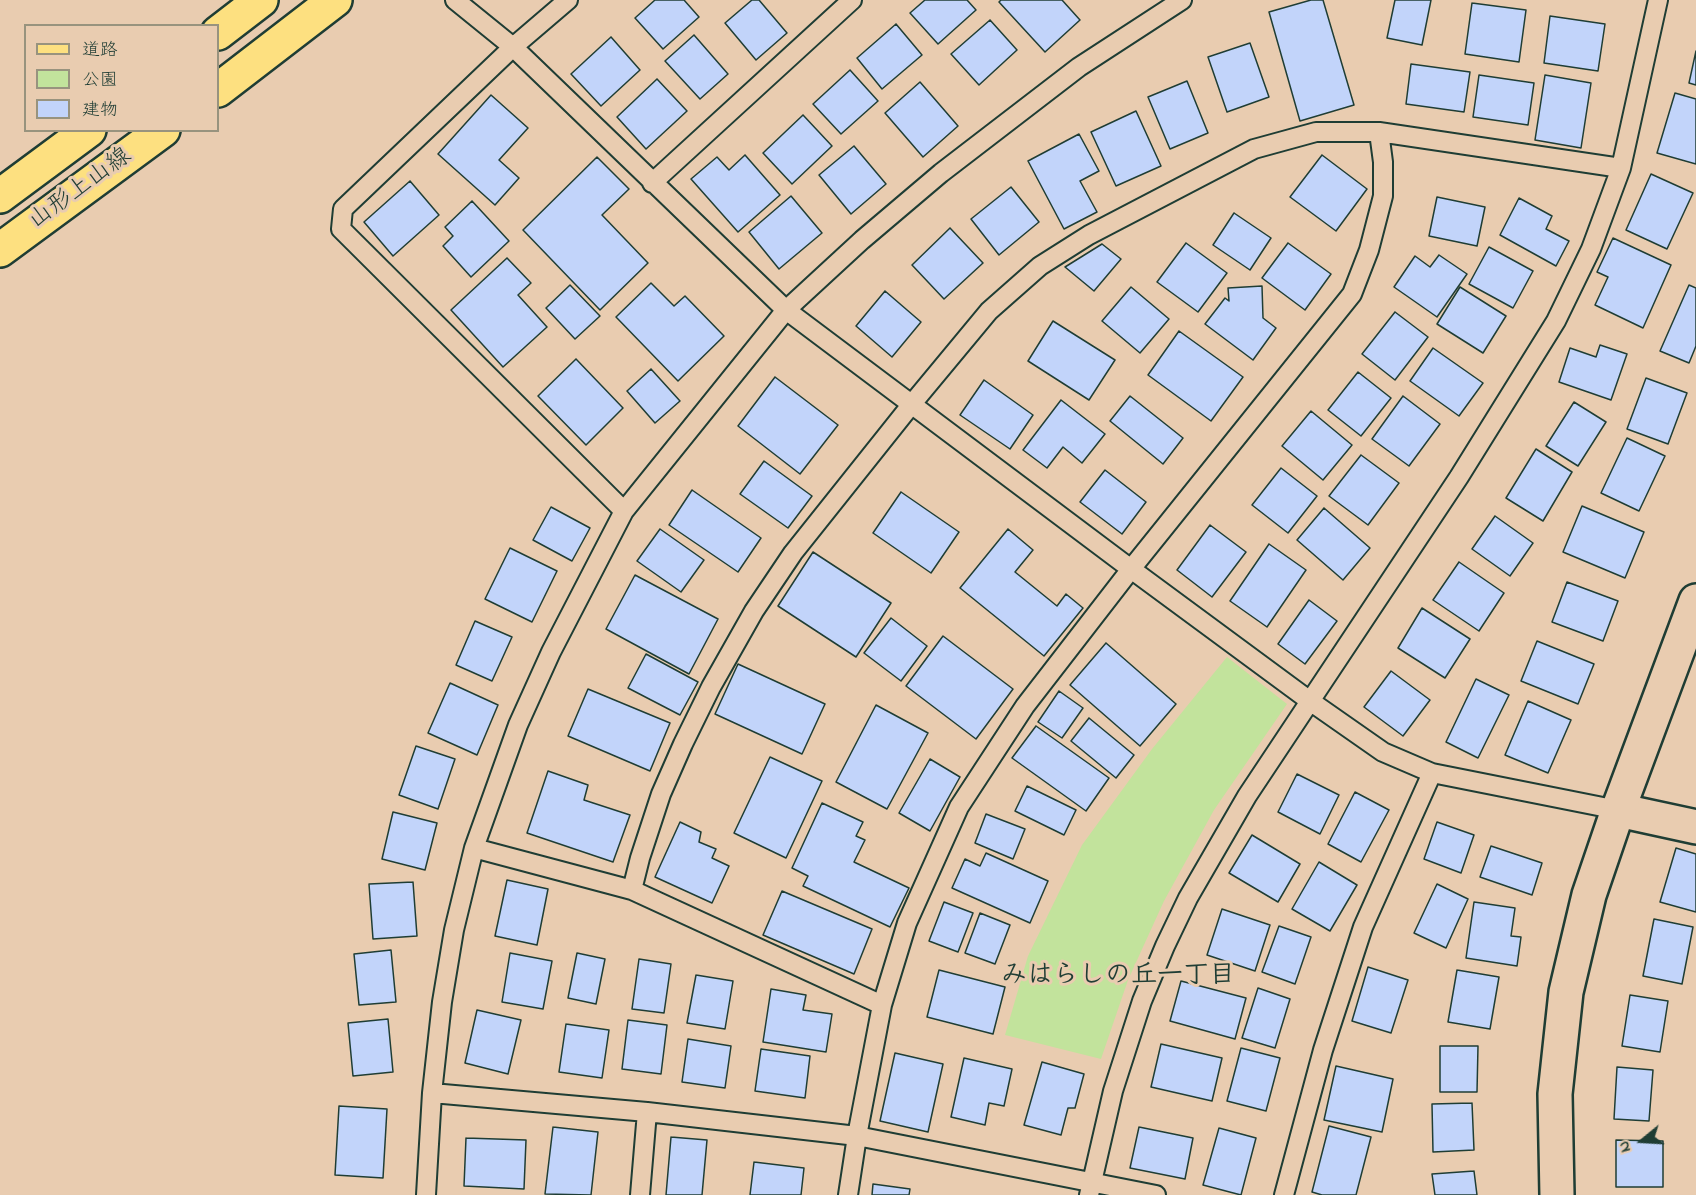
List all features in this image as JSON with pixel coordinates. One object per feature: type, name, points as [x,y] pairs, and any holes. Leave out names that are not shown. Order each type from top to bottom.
[{"type":"main road","points":[[219,32],[261,0]]},
{"type":"main road","points":[[219,89],[335,0]]},
{"type":"main road","name":"山形上山線","points":[[0,196],[85,132]]},
{"type":"main road","name":"山形上山線","points":[[0,250],[160,132]]},
{"type":"street","points":[[1557,1195],[1555,1094],[1566,992],[1589,895],[1618,810],[1696,601]]},
{"type":"street","points":[[1618,810],[1696,827]]},
{"type":"lane","points":[[455,0],[513,47],[786,310],[1131,569],[1383,752],[1432,773],[1618,810]]},
{"type":"lane","points":[[568,0],[513,47],[343,209],[341,230],[624,511]]},
{"type":"lane","points":[[652,183],[852,0]]},
{"type":"lane","points":[[426,1195],[432,1093],[442,1002],[454,930],[474,848],[518,725],[551,652],[624,511],[786,310],[862,240],[941,173],[1079,67],[1182,0]]},
{"type":"lane","points":[[1090,1189],[1113,1091],[1142,1001],[1188,898],[1247,796],[1459,477],[1556,321],[1591,249],[1621,168],[1658,0]]},
{"type":"lane","points":[[632,890],[661,794],[711,687],[754,611],[793,553],[911,405],[989,311],[1040,266],[1089,235],[1254,148],[1316,132],[1379,132],[1621,168]]},
{"type":"lane","points":[[848,1195],[882,1005],[907,923],[959,807],[1025,706],[1131,569],[1352,294],[1369,250],[1383,196],[1383,162],[1379,132]]},
{"type":"lane","points":[[1284,1195],[1323,1050],[1363,927],[1432,773]]},
{"type":"lane","points":[[474,848],[632,890],[882,1005]]},
{"type":"lane","points":[[432,1093],[647,1112],[857,1136],[1090,1189],[1156,1195]]},
{"type":"lane","points":[[640,1195],[647,1112]]},
{"type":"green space","points":[[1227,657],[1287,704],[1214,810],[1164,901],[1128,980],[1101,1059],[1005,1035],[1028,956],[1082,845],[1152,749]]},
{"type":"building","points":[[655,0],[684,0],[699,17],[663,49],[635,18]]},
{"type":"building","points":[[752,0],[759,0],[787,33],[756,60],[725,23]]},
{"type":"building","points":[[925,0],[967,0],[976,10],[938,44],[910,13]]},
{"type":"building","points":[[1001,0],[1062,0],[1080,20],[1045,52],[999,2]]},
{"type":"building","points":[[1311,0],[1323,0],[1354,105],[1300,121],[1269,12]]},
{"type":"building","points":[[1395,0],[1431,0],[1422,45],[1387,38]]},
{"type":"building","points":[[1472,3],[1526,10],[1519,62],[1465,54]]},
{"type":"building","points":[[1550,16],[1605,24],[1598,71],[1544,63]]},
{"type":"building","points":[[990,20],[1017,50],[979,85],[951,54]]},
{"type":"building","points":[[896,24],[922,55],[882,89],[857,58]]},
{"type":"building","points":[[694,35],[728,74],[700,99],[665,61]]},
{"type":"building","points":[[611,37],[640,70],[601,106],[571,74]]},
{"type":"building","points":[[1250,43],[1269,97],[1227,112],[1208,57]]},
{"type":"building","points":[[1696,51],[1696,85],[1689,83]]},
{"type":"building","points":[[1411,64],[1470,72],[1464,112],[1406,104]]},
{"type":"building","points":[[850,70],[878,101],[841,134],[813,104]]},
{"type":"building","points":[[1479,75],[1534,83],[1528,125],[1473,117]]},
{"type":"building","points":[[1545,75],[1591,83],[1581,148],[1535,140]]},
{"type":"building","points":[[657,79],[687,111],[646,149],[617,117]]},
{"type":"building","points":[[1187,81],[1208,133],[1170,149],[1148,97]]},
{"type":"building","points":[[920,82],[958,126],[923,157],[885,113]]},
{"type":"building","points":[[1675,93],[1696,99],[1696,164],[1657,153]]},
{"type":"building","points":[[491,95],[528,128],[499,160],[519,178],[495,205],[438,154]]},
{"type":"building","points":[[1136,111],[1161,166],[1116,186],[1091,132]]},
{"type":"building","points":[[803,115],[832,146],[792,184],[763,153]]},
{"type":"building","points":[[1079,134],[1099,171],[1080,181],[1097,212],[1064,229],[1028,161]]},
{"type":"building","points":[[854,146],[886,184],[851,214],[819,175]]},
{"type":"building","points":[[745,155],[780,195],[738,232],[691,179],[717,157],[729,170]]},
{"type":"building","points":[[1322,155],[1367,189],[1336,231],[1290,197]]},
{"type":"building","points":[[597,157],[629,189],[602,215],[648,263],[600,310],[523,230]]},
{"type":"building","points":[[1651,174],[1693,193],[1667,249],[1626,230]]},
{"type":"building","points":[[410,181],[439,215],[393,256],[364,222]]},
{"type":"building","points":[[1011,187],[1039,222],[999,255],[971,219]]},
{"type":"building","points":[[791,196],[822,233],[779,269],[749,232]]},
{"type":"building","points":[[1437,197],[1485,207],[1477,246],[1429,236]]},
{"type":"building","points":[[1519,198],[1552,216],[1546,229],[1569,241],[1556,266],[1500,235]]},
{"type":"building","points":[[472,201],[509,241],[471,277],[443,246],[453,236],[445,227]]},
{"type":"building","points":[[1234,213],[1271,238],[1250,270],[1213,245]]},
{"type":"building","points":[[950,228],[983,263],[944,299],[912,265]]},
{"type":"building","points":[[1613,238],[1671,265],[1643,328],[1595,305],[1608,277],[1597,272]]},
{"type":"building","points":[[1186,243],[1227,273],[1198,312],[1157,282]]},
{"type":"building","points":[[1288,243],[1331,274],[1305,310],[1262,278]]},
{"type":"building","points":[[1102,244],[1121,259],[1094,291],[1065,267]]},
{"type":"building","points":[[1489,247],[1533,271],[1513,308],[1469,284]]},
{"type":"building","points":[[1439,255],[1467,274],[1437,317],[1394,287],[1415,256],[1430,267]]},
{"type":"building","points":[[507,258],[531,283],[518,295],[547,327],[503,367],[451,310]]},
{"type":"building","points":[[651,283],[674,306],[685,296],[724,336],[678,381],[616,317]]},
{"type":"building","points":[[570,285],[600,316],[575,339],[546,308]]},
{"type":"building","points":[[1689,285],[1696,288],[1696,346],[1689,363],[1660,351]]},
{"type":"building","points":[[1262,286],[1263,318],[1276,328],[1253,360],[1205,324],[1225,298],[1229,301],[1228,288]]},
{"type":"building","points":[[1131,287],[1169,319],[1140,353],[1102,321]]},
{"type":"building","points":[[1460,287],[1506,316],[1483,353],[1437,324]]},
{"type":"building","points":[[885,291],[921,322],[892,357],[856,326]]},
{"type":"building","points":[[1395,312],[1428,337],[1395,380],[1362,354]]},
{"type":"building","points":[[1053,321],[1115,360],[1089,400],[1028,361]]},
{"type":"building","points":[[1179,331],[1243,377],[1211,421],[1148,375]]},
{"type":"building","points":[[1600,345],[1627,354],[1611,400],[1559,382],[1570,348],[1596,357]]},
{"type":"building","points":[[1433,348],[1483,383],[1459,416],[1410,381]]},
{"type":"building","points":[[576,359],[623,408],[586,445],[538,396]]},
{"type":"building","points":[[651,369],[680,401],[655,423],[627,391]]},
{"type":"building","points":[[1358,372],[1391,398],[1361,436],[1328,410]]},
{"type":"building","points":[[775,377],[838,425],[800,474],[738,426]]},
{"type":"building","points":[[1646,378],[1687,393],[1668,444],[1627,429]]},
{"type":"building","points":[[984,380],[1033,415],[1010,449],[960,415]]},
{"type":"building","points":[[1130,396],[1183,438],[1163,464],[1110,421]]},
{"type":"building","points":[[1403,396],[1440,424],[1409,466],[1372,439]]},
{"type":"building","points":[[1061,400],[1105,434],[1082,463],[1063,447],[1047,468],[1023,450]]},
{"type":"building","points":[[1574,402],[1606,422],[1578,466],[1546,446]]},
{"type":"building","points":[[1311,411],[1352,445],[1323,480],[1282,446]]},
{"type":"building","points":[[1627,438],[1665,456],[1639,511],[1601,493]]},
{"type":"building","points":[[1536,449],[1572,472],[1543,521],[1506,498]]},
{"type":"building","points":[[1361,455],[1399,483],[1368,525],[1329,496]]},
{"type":"building","points":[[764,461],[812,496],[788,528],[740,494]]},
{"type":"building","points":[[1281,468],[1317,496],[1288,533],[1252,505]]},
{"type":"building","points":[[1105,470],[1146,502],[1122,534],[1080,502]]},
{"type":"building","points":[[692,490],[761,538],[738,572],[669,525]]},
{"type":"building","points":[[901,492],[959,532],[931,573],[873,533]]},
{"type":"building","points":[[1582,506],[1644,532],[1625,578],[1563,552]]},
{"type":"building","points":[[551,507],[590,528],[572,561],[533,540]]},
{"type":"building","points":[[1324,508],[1370,548],[1343,580],[1297,540]]},
{"type":"building","points":[[1495,516],[1533,543],[1510,576],[1472,549]]},
{"type":"building","points":[[1210,525],[1246,552],[1212,597],[1177,570]]},
{"type":"building","points":[[660,529],[704,560],[681,592],[637,561]]},
{"type":"building","points":[[1008,529],[1033,550],[1015,572],[1057,606],[1066,594],[1083,608],[1044,656],[960,588]]},
{"type":"building","points":[[1269,544],[1306,570],[1267,627],[1230,601]]},
{"type":"building","points":[[510,548],[557,571],[532,622],[485,599]]},
{"type":"building","points":[[813,552],[891,603],[856,657],[778,606]]},
{"type":"building","points":[[1459,562],[1504,593],[1479,631],[1433,600]]},
{"type":"building","points":[[635,575],[718,619],[689,674],[606,629]]},
{"type":"building","points":[[1567,582],[1618,601],[1603,641],[1552,622]]},
{"type":"building","points":[[1309,600],[1337,621],[1305,664],[1278,644]]},
{"type":"building","points":[[1422,608],[1470,639],[1445,678],[1398,648]]},
{"type":"building","points":[[891,618],[927,646],[901,681],[864,653]]},
{"type":"building","points":[[475,621],[512,637],[492,681],[456,665]]},
{"type":"building","points":[[943,636],[1013,689],[976,739],[906,686]]},
{"type":"building","points":[[1537,641],[1594,664],[1578,704],[1521,681]]},
{"type":"building","points":[[1106,643],[1176,704],[1140,746],[1070,685]]},
{"type":"building","points":[[646,654],[698,682],[680,715],[628,688]]},
{"type":"building","points":[[738,664],[825,704],[802,754],[715,714]]},
{"type":"building","points":[[1391,671],[1430,700],[1403,736],[1364,707]]},
{"type":"building","points":[[1476,679],[1509,695],[1478,758],[1446,742]]},
{"type":"building","points":[[450,683],[498,705],[477,755],[428,733]]},
{"type":"building","points":[[588,689],[670,723],[650,771],[568,736]]},
{"type":"building","points":[[1059,691],[1083,708],[1062,738],[1038,722]]},
{"type":"building","points":[[1528,701],[1571,720],[1548,773],[1505,755]]},
{"type":"building","points":[[876,705],[928,733],[887,809],[836,782]]},
{"type":"building","points":[[1089,718],[1134,755],[1116,778],[1071,741]]},
{"type":"building","points":[[1036,726],[1109,778],[1086,811],[1012,758]]},
{"type":"building","points":[[416,746],[455,759],[438,809],[399,795]]},
{"type":"building","points":[[770,757],[822,781],[786,858],[734,833]]},
{"type":"building","points":[[930,759],[960,777],[930,831],[899,813]]},
{"type":"building","points":[[548,771],[588,785],[584,800],[630,815],[613,862],[527,833]]},
{"type":"building","points":[[1297,774],[1339,795],[1320,834],[1278,812]]},
{"type":"building","points":[[1027,786],[1076,810],[1064,835],[1015,811]]},
{"type":"building","points":[[1355,792],[1389,810],[1361,862],[1328,844]]},
{"type":"building","points":[[822,803],[863,822],[856,836],[865,840],[854,862],[909,888],[890,927],[803,886],[808,876],[792,868]]},
{"type":"building","points":[[393,812],[437,823],[425,870],[382,859]]},
{"type":"building","points":[[986,814],[1025,829],[1013,859],[975,843]]},
{"type":"building","points":[[680,822],[701,832],[699,842],[716,849],[712,858],[729,866],[712,903],[655,877]]},
{"type":"building","points":[[1437,822],[1474,835],[1461,873],[1424,859]]},
{"type":"building","points":[[1252,835],[1300,864],[1278,902],[1229,873]]},
{"type":"building","points":[[1491,846],[1542,863],[1532,895],[1480,877]]},
{"type":"building","points":[[1676,848],[1696,854],[1696,912],[1660,902]]},
{"type":"building","points":[[986,853],[1048,881],[1030,923],[952,888],[965,859],[980,866]]},
{"type":"building","points":[[1319,862],[1357,885],[1330,931],[1292,909]]},
{"type":"building","points":[[507,880],[548,889],[537,945],[495,936]]},
{"type":"building","points":[[413,882],[417,936],[373,939],[369,884]]},
{"type":"building","points":[[1437,884],[1468,899],[1446,948],[1414,933]]},
{"type":"building","points":[[782,891],[872,929],[854,974],[763,935]]},
{"type":"building","points":[[944,902],[973,913],[958,952],[929,941]]},
{"type":"building","points":[[1474,902],[1515,908],[1511,936],[1521,937],[1517,966],[1466,958]]},
{"type":"building","points":[[1222,909],[1270,925],[1255,971],[1207,955]]},
{"type":"building","points":[[980,913],[1010,925],[995,964],[965,953]]},
{"type":"building","points":[[1654,919],[1693,927],[1682,984],[1643,976]]},
{"type":"building","points":[[1279,926],[1311,937],[1295,984],[1262,972]]},
{"type":"building","points":[[391,950],[396,1002],[359,1005],[354,954]]},
{"type":"building","points":[[510,953],[552,961],[543,1009],[502,1002]]},
{"type":"building","points":[[577,953],[605,959],[596,1004],[568,998]]},
{"type":"building","points":[[639,959],[671,964],[664,1013],[632,1009]]},
{"type":"building","points":[[1368,967],[1408,980],[1391,1033],[1352,1021]]},
{"type":"building","points":[[939,970],[1005,987],[993,1034],[927,1017]]},
{"type":"building","points":[[1457,970],[1499,977],[1490,1029],[1448,1022]]},
{"type":"building","points":[[696,975],[733,981],[725,1029],[687,1023]]},
{"type":"building","points":[[1181,981],[1246,998],[1235,1039],[1170,1021]]},
{"type":"building","points":[[1258,988],[1290,999],[1275,1048],[1242,1038]]},
{"type":"building","points":[[771,989],[806,995],[803,1010],[832,1014],[826,1052],[763,1042]]},
{"type":"building","points":[[1630,995],[1668,1001],[1660,1052],[1622,1046]]},
{"type":"building","points":[[477,1010],[521,1020],[508,1074],[465,1063]]},
{"type":"building","points":[[388,1019],[393,1072],[353,1076],[348,1023]]},
{"type":"building","points":[[628,1020],[667,1025],[661,1074],[622,1069]]},
{"type":"building","points":[[566,1024],[609,1030],[602,1078],[559,1072]]},
{"type":"building","points":[[688,1039],[731,1046],[725,1088],[682,1082]]},
{"type":"building","points":[[1161,1044],[1222,1058],[1212,1101],[1151,1087]]},
{"type":"building","points":[[1440,1046],[1478,1046],[1477,1092],[1440,1092]]},
{"type":"building","points":[[1241,1048],[1280,1058],[1266,1111],[1227,1101]]},
{"type":"building","points":[[761,1049],[810,1056],[805,1098],[755,1091]]},
{"type":"building","points":[[895,1053],[943,1064],[928,1132],[880,1121]]},
{"type":"building","points":[[964,1058],[1012,1069],[1004,1106],[989,1103],[985,1125],[951,1117]]},
{"type":"building","points":[[1042,1062],[1084,1074],[1075,1108],[1068,1108],[1061,1135],[1024,1125]]},
{"type":"building","points":[[1336,1066],[1393,1079],[1382,1132],[1324,1120]]},
{"type":"building","points":[[1617,1067],[1653,1070],[1649,1121],[1614,1119]]},
{"type":"building","points":[[1472,1103],[1474,1150],[1433,1152],[1432,1104]]},
{"type":"building","points":[[339,1106],[387,1109],[383,1178],[335,1175]]},
{"type":"building","points":[[1329,1126],[1371,1137],[1356,1195],[1322,1195],[1312,1192]]},
{"type":"building","points":[[553,1127],[598,1132],[591,1195],[545,1194]]},
{"type":"building","points":[[1139,1127],[1193,1138],[1185,1179],[1130,1168]]},
{"type":"building","points":[[1219,1128],[1256,1138],[1241,1195],[1203,1185]]},
{"type":"building","points":[[671,1137],[707,1140],[702,1195],[666,1195]]},
{"type":"building","points":[[466,1138],[526,1140],[524,1189],[464,1186]]},
{"type":"building","points":[[1616,1140],[1663,1141],[1663,1187],[1616,1187]]},
{"type":"building","points":[[754,1162],[804,1168],[801,1195],[750,1195]]},
{"type":"building","points":[[1474,1171],[1477,1195],[1435,1195],[1432,1174]]},
{"type":"building","points":[[873,1184],[910,1189],[909,1195],[872,1195]]},
{"type":"district","name":"みはらしの丘一丁目","points":[[1118,978]]}]
